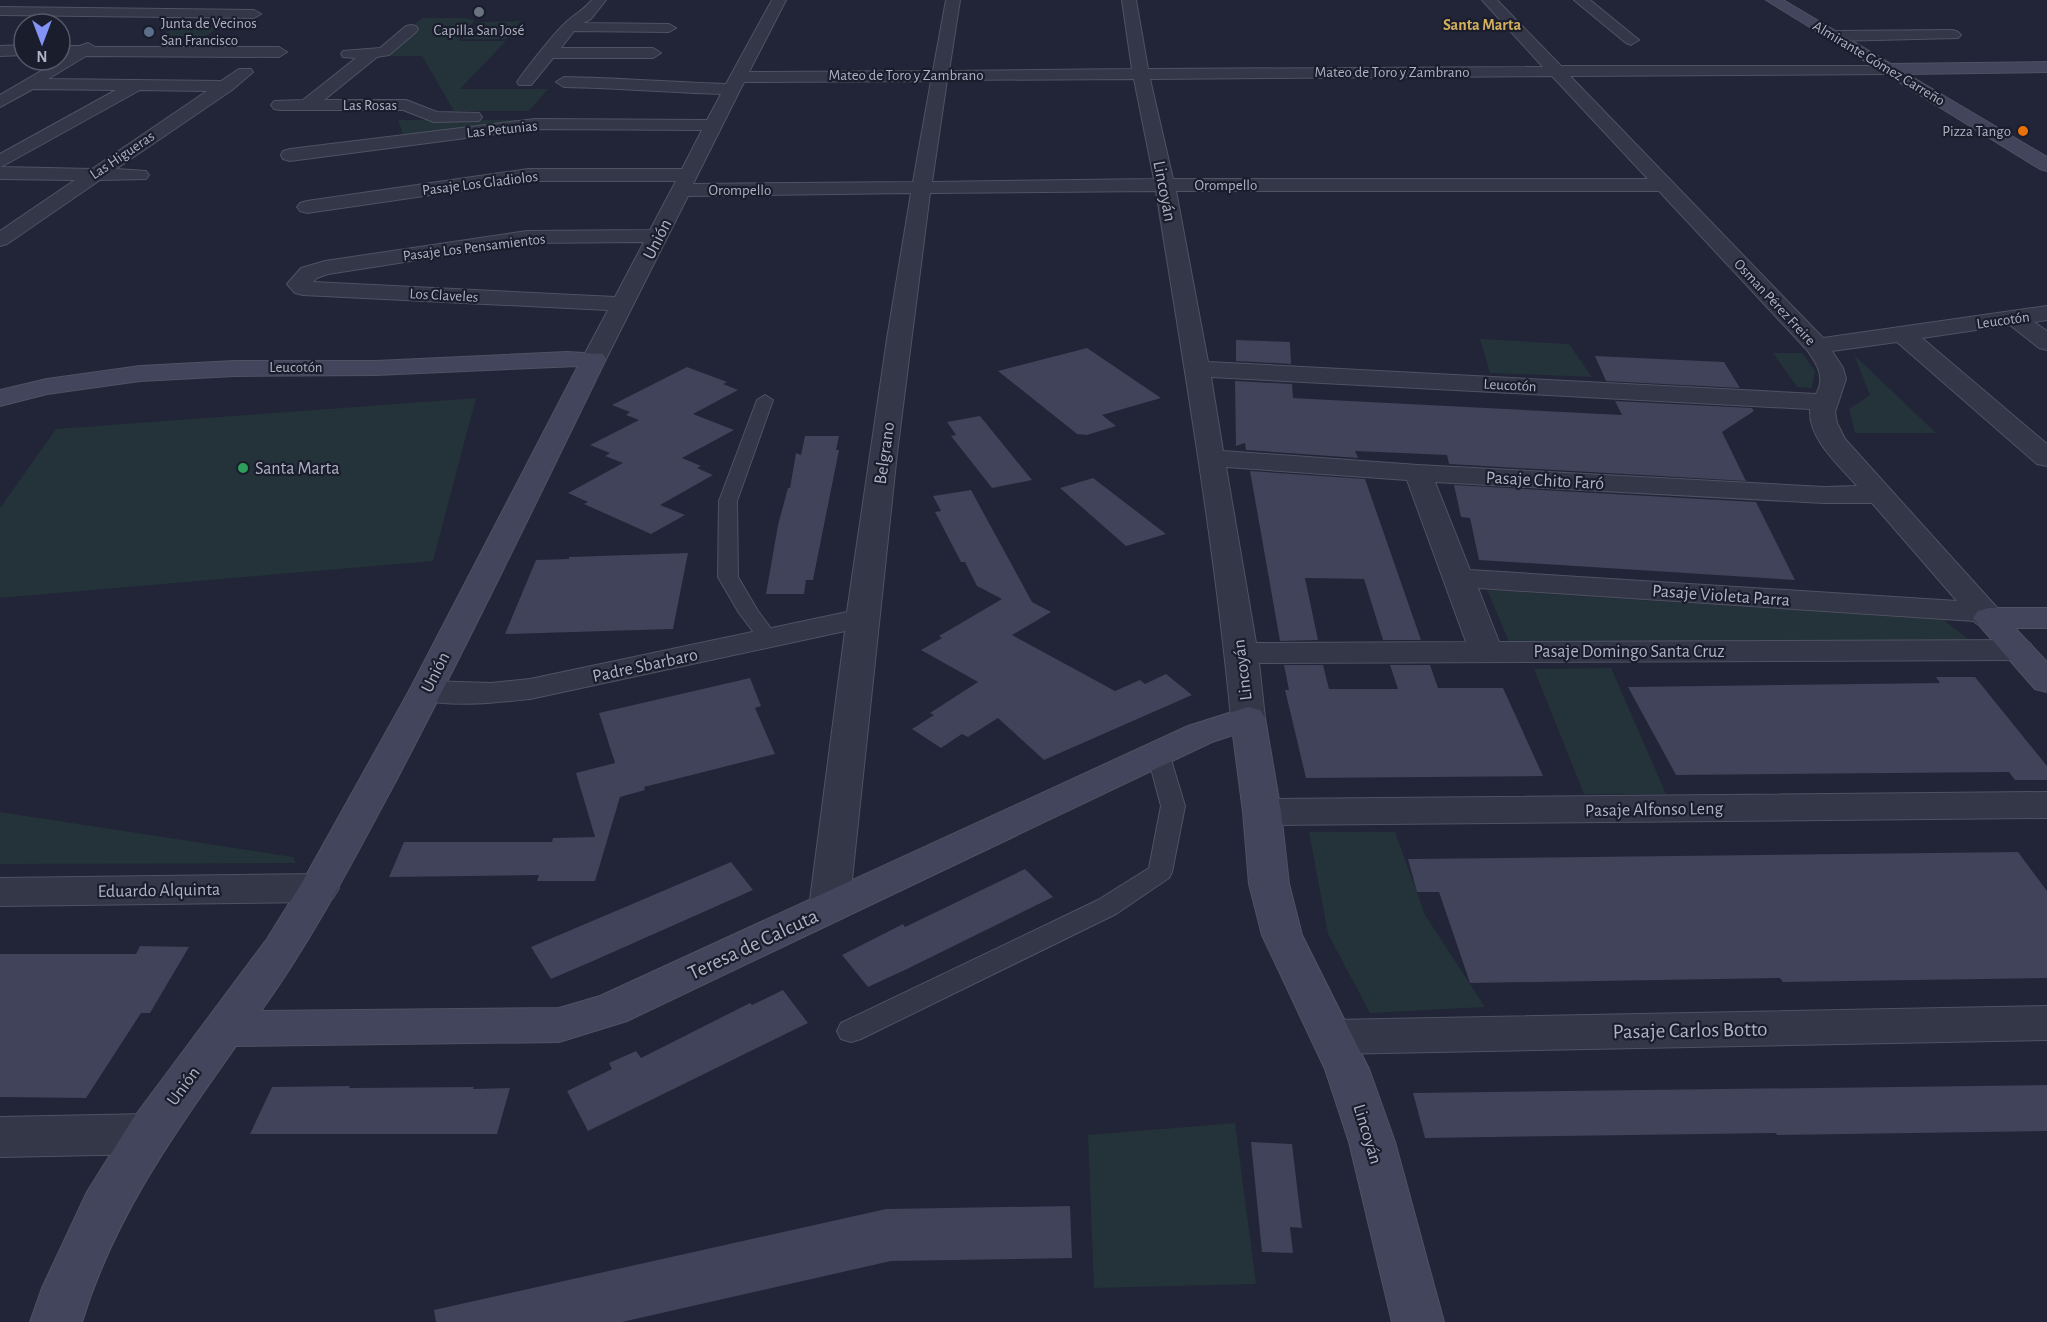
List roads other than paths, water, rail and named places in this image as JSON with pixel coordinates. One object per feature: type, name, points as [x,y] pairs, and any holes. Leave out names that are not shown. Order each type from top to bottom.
[{"type":"street","points":[[0,102],[81,51],[178,0]]},
{"type":"street","points":[[525,82],[575,21],[586,15],[599,0]]},
{"type":"street","name":"Unión","points":[[56,1322],[67,1288],[104,1207],[148,1134],[282,950],[319,888],[426,691],[594,358],[659,236],[734,83],[779,0]]},
{"type":"street","name":"Belgrano","points":[[829,908],[862,618],[922,188],[953,0]]},
{"type":"street","name":"Lincoyán","points":[[1129,0],[1141,74],[1165,185],[1197,369],[1241,653],[1269,884],[1282,935],[1301,979],[1333,1037],[1347,1069],[1372,1142],[1418,1322]]},
{"type":"street","name":"Osman Pérez Freire","points":[[1489,0],[1817,346],[1833,374],[1834,387],[1824,402],[1822,417],[1826,430],[2047,682]]},
{"type":"street","points":[[1581,0],[1631,40]]},
{"type":"street","name":"Almirante Gómez Carreño","points":[[1773,0],[2047,165]]},
{"type":"street","points":[[0,11],[254,14]]},
{"type":"street","points":[[570,27],[669,28],[633,82]]},
{"type":"street","name":"Las Rosas","points":[[341,54],[384,52],[411,29],[383,29]]},
{"type":"street","points":[[1834,36],[1953,35]]},
{"type":"street","points":[[72,51],[279,52]]},
{"type":"street","points":[[548,53],[653,53]]},
{"type":"street","name":"Las Rosas","points":[[307,105],[371,54]]},
{"type":"street","name":"Mateo de Toro y Zambrano","points":[[564,82],[633,82],[648,86],[939,75],[2047,68]]},
{"type":"street","name":"Las Higueras","points":[[0,240],[246,72]]},
{"type":"street","points":[[0,85],[46,74]]},
{"type":"street","points":[[30,84],[226,86]]},
{"type":"street","points":[[0,162],[136,85]]},
{"type":"street","name":"Las Rosas","points":[[280,105],[406,105],[434,117],[526,118],[535,120],[535,124]]},
{"type":"street","name":"Las Petunias","points":[[290,155],[535,124],[715,125]]},
{"type":"street","points":[[0,174],[140,175]]},
{"type":"street","name":"Pasaje Los Gladiolos","points":[[307,207],[528,175],[685,183]]},
{"type":"street","name":"Orompello","points":[[685,183],[922,188],[1664,184]]},
{"type":"street","name":"Pasaje Los Pensamientos","points":[[325,268],[527,237],[659,236]]},
{"type":"street","name":"Los Claveles","points":[[325,268],[309,273],[298,284],[303,288],[623,304]]},
{"type":"street","name":"Leucotón","points":[[1817,346],[2047,314]]},
{"type":"street","points":[[2015,318],[2047,343]]},
{"type":"street","points":[[1904,335],[2047,458]]},
{"type":"street","name":"Leucotón","points":[[0,398],[44,387],[160,370],[260,367],[376,368],[594,358]]},
{"type":"street","name":"Leucotón","points":[[1197,369],[1824,402]]},
{"type":"street","name":"Pasaje Chito Faró","points":[[1210,458],[1418,473],[1824,495],[1880,494]]},
{"type":"street","points":[[1418,473],[1486,651]]},
{"type":"street","name":"Pasaje Violeta Parra","points":[[1458,578],[1986,615]]},
{"type":"street","points":[[1986,615],[2047,618]]},
{"type":"street","name":"Padre Sbarbaro","points":[[426,691],[491,693],[530,689],[862,618]]},
{"type":"street","name":"Pasaje Domingo Santa Cruz","points":[[1241,653],[2018,650]]},
{"type":"street","name":"Teresa de Calcuta","points":[[225,1029],[559,1025],[612,1009],[1158,753],[1200,734],[1248,718]]},
{"type":"street","name":"Pasaje Alfonso Leng","points":[[1262,812],[2047,806]]},
{"type":"street","name":"Eduardo Alquinta","points":[[0,892],[319,888]]},
{"type":"street","name":"Pasaje Carlos Botto","points":[[1333,1037],[2047,1023]]},
{"type":"street","points":[[0,1137],[148,1134]]},
{"type":"lane","points":[[765,400],[728,501],[728,576],[749,613],[768,638]]},
{"type":"lane","points":[[851,1031],[1107,907],[1160,872],[1173,806],[1158,753]]},
{"type":"place","name":"Capilla San José","points":[[479,12]]},
{"type":"place","name":"Junta de Vecinos San Francisco","points":[[149,32]]},
{"type":"place","name":"Pizza Tango","points":[[2023,131]]},
{"type":"place","name":"Santa Marta","points":[[243,468]]},
{"type":"district","name":"Santa Marta","points":[[1482,24]]}]
